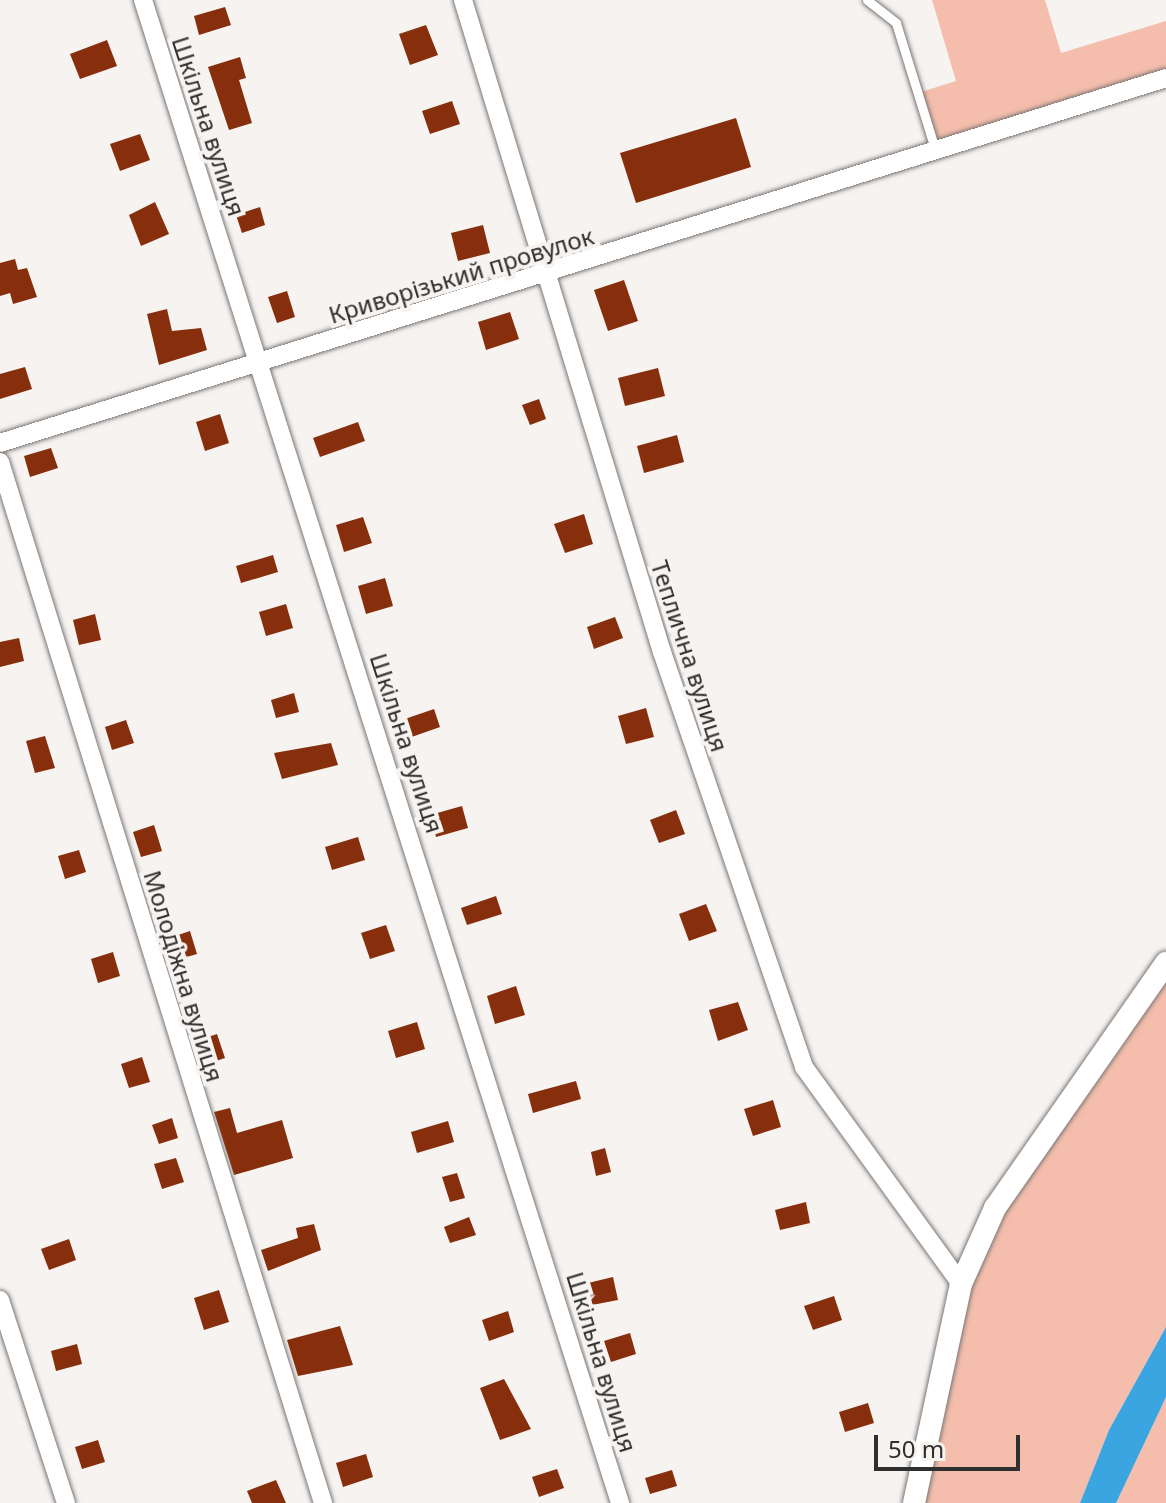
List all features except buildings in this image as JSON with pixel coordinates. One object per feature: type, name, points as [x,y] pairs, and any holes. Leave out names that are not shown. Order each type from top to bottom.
[{"type":"street","name":"Шкільна вулиця","points":[[143,0],[620,1503]]},
{"type":"street","name":"Теплична вулиця","points":[[463,0],[662,652],[804,1067],[961,1284]]},
{"type":"street","name":"Криворізький провулок","points":[[0,443],[1166,78]]},
{"type":"street","name":"Молодіжна вулиця","points":[[0,462],[323,1503]]},
{"type":"street","points":[[914,1503],[961,1284],[995,1208],[1166,963]]},
{"type":"street","points":[[0,1300],[66,1503]]},
{"type":"lane","points":[[867,0],[896,23],[936,152]]},
{"type":"shaded area","points":[[932,0],[1045,0],[1061,53],[1166,21],[1166,78],[936,152],[918,93],[956,81]]},
{"type":"shaded area","points":[[1166,963],[1166,1327],[1109,1430],[1080,1503],[914,1503],[946,1339],[995,1208]]},
{"type":"shaded area","points":[[1166,1397],[1166,1503],[1116,1503],[1141,1444]]},
{"type":"water","points":[[1166,1327],[1166,1397],[1116,1503],[1080,1503],[1109,1430]]}]
